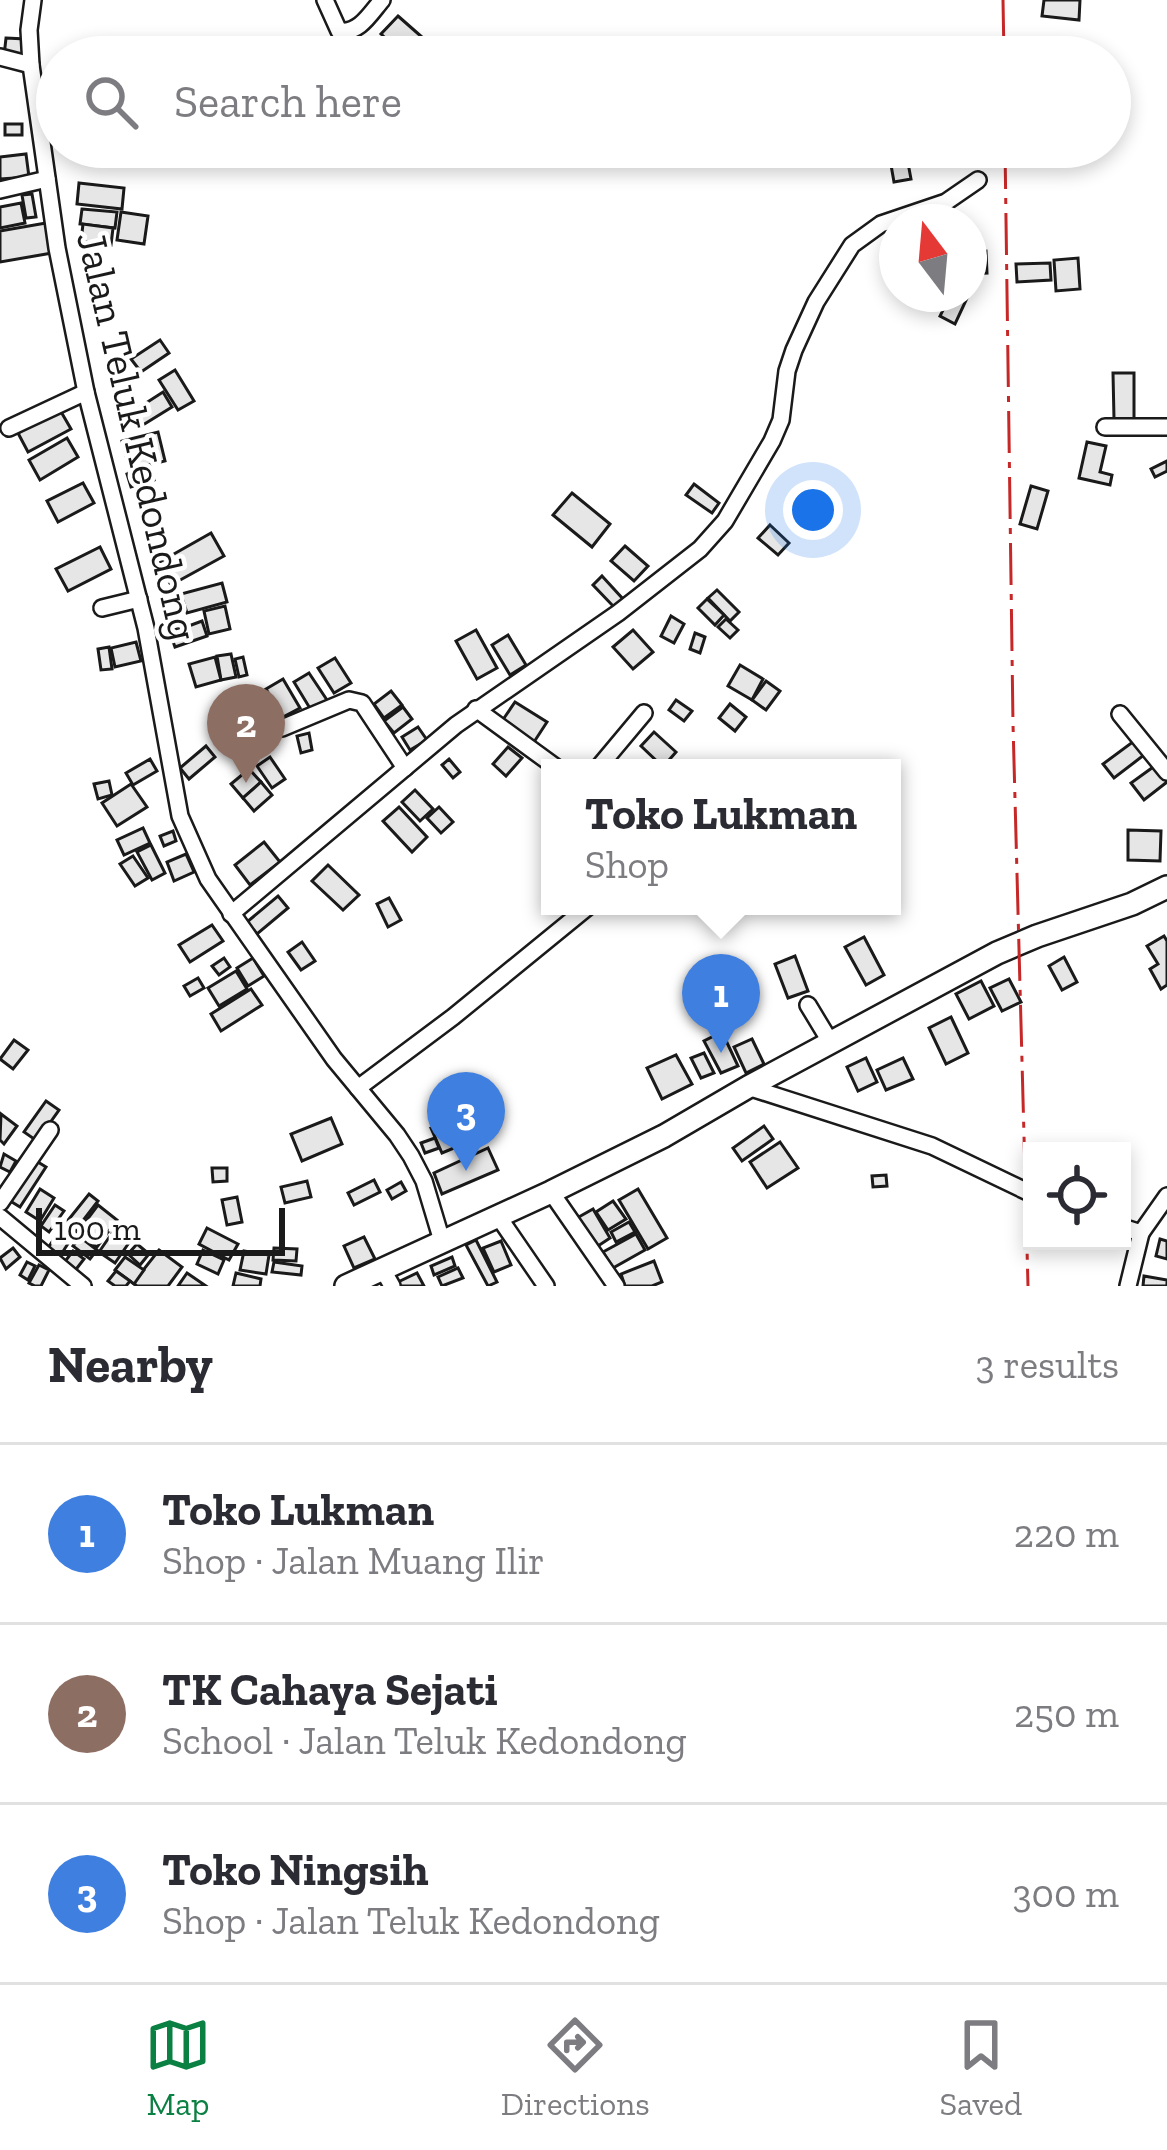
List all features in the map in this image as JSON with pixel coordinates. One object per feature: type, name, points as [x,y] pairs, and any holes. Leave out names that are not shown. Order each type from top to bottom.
[{"type":"main road","points":[[346,1286],[408,1262],[664,1136],[998,952],[1167,887]]},
{"type":"street","name":"Jalan Teluk Kedondong","points":[[33,0],[29,30],[36,101]]},
{"type":"street","points":[[325,0],[339,31],[348,32],[382,0]]},
{"type":"street","points":[[0,56],[31,65]]},
{"type":"street","name":"Jalan Teluk Kedondong","points":[[45,168],[86,392],[139,599],[180,815],[208,879],[231,914],[411,1156],[424,1181],[408,1262]]},
{"type":"street","points":[[0,190],[47,179]]},
{"type":"street","points":[[231,914],[476,710],[618,613],[700,549],[725,521],[772,441],[781,420],[794,350],[816,302],[852,245],[881,224],[935,207],[978,180]]},
{"type":"street","points":[[9,428],[86,392]]},
{"type":"street","points":[[1105,427],[1167,428]]},
{"type":"street","points":[[102,608],[139,599]]},
{"type":"street","points":[[282,728],[356,700],[405,768]]},
{"type":"street","points":[[476,710],[544,759]]},
{"type":"street","points":[[606,759],[644,713]]},
{"type":"street","points":[[1120,714],[1167,772]]},
{"type":"street","points":[[358,1088],[578,915]]},
{"type":"street","points":[[808,1005],[831,1043]]},
{"type":"street","points":[[748,1087],[932,1146],[1023,1191]]},
{"type":"street","points":[[0,1203],[50,1130]]},
{"type":"street","points":[[551,1192],[616,1286]]},
{"type":"street","points":[[1128,1286],[1141,1233],[1167,1196]]},
{"type":"street","points":[[498,1216],[545,1286]]},
{"type":"street","points":[[0,1217],[82,1286]]},
{"type":"street","points":[[1131,1230],[1141,1233]]},
{"type":"building","points":[[1044,0],[1080,0],[1079,20],[1042,16]]},
{"type":"building","points":[[398,16],[421,36],[383,36]]},
{"type":"building","points":[[6,38],[25,39],[23,58],[4,56]]},
{"type":"building","points":[[5,124],[22,124],[22,135],[5,135]]},
{"type":"building","points":[[26,154],[29,177],[0,179],[0,157]]},
{"type":"building","points":[[892,168],[909,168],[911,179],[894,182]]},
{"type":"building","points":[[79,183],[124,188],[122,209],[77,204]]},
{"type":"building","points":[[32,194],[36,217],[26,218],[22,195]]},
{"type":"building","points":[[21,203],[25,223],[0,228],[0,207]]},
{"type":"building","points":[[82,209],[117,212],[115,228],[80,224]]},
{"type":"building","points":[[121,212],[148,216],[144,244],[117,240]]},
{"type":"building","points":[[46,223],[52,253],[0,262],[0,231]]},
{"type":"building","points":[[83,224],[113,228],[111,245],[81,241]]},
{"type":"building","points":[[1078,258],[1080,289],[1056,291],[1054,260]]},
{"type":"building","points":[[1050,263],[1051,280],[1017,282],[1016,264]]},
{"type":"building","points":[[942,312],[961,312],[955,324],[940,316]]},
{"type":"building","points":[[160,340],[169,353],[141,372],[131,359]]},
{"type":"building","points":[[175,370],[194,401],[178,410],[159,380]]},
{"type":"building","points":[[1113,373],[1134,373],[1134,419],[1114,419]]},
{"type":"building","points":[[163,392],[172,407],[138,428],[129,414]]},
{"type":"building","points":[[60,410],[71,429],[28,452],[18,433]]},
{"type":"building","points":[[158,432],[165,461],[129,470],[122,441]]},
{"type":"building","points":[[67,438],[78,457],[40,480],[29,460]]},
{"type":"building","points":[[1087,442],[1106,446],[1100,472],[1112,475],[1110,485],[1079,478]]},
{"type":"building","points":[[1167,461],[1167,471],[1155,477],[1151,469]]},
{"type":"building","points":[[150,467],[154,480],[131,487],[127,474]]},
{"type":"building","points":[[83,483],[94,503],[58,522],[47,501]]},
{"type":"building","points":[[694,484],[719,503],[712,513],[686,495]]},
{"type":"building","points":[[1031,486],[1048,491],[1037,529],[1020,524]]},
{"type":"building","points":[[572,493],[610,524],[592,547],[553,515]]},
{"type":"building","points":[[770,525],[789,543],[778,555],[758,538]]},
{"type":"building","points":[[211,533],[224,556],[171,585],[158,563]]},
{"type":"building","points":[[625,546],[648,566],[634,581],[611,561]]},
{"type":"building","points":[[100,547],[111,569],[68,591],[56,569]]},
{"type":"building","points":[[602,576],[623,599],[614,607],[593,585]]},
{"type":"building","points":[[222,583],[227,602],[187,613],[181,594]]},
{"type":"building","points":[[717,590],[739,612],[730,621],[708,598]]},
{"type":"building","points":[[707,599],[724,615],[715,625],[698,608]]},
{"type":"building","points":[[225,606],[230,629],[209,634],[204,611]]},
{"type":"building","points":[[181,616],[183,626],[165,630],[163,620]]},
{"type":"building","points":[[671,616],[684,624],[674,643],[661,636]]},
{"type":"building","points":[[726,619],[738,630],[730,638],[718,627]]},
{"type":"building","points":[[202,621],[207,636],[175,647],[170,633]]},
{"type":"building","points":[[476,630],[497,668],[477,679],[456,641]]},
{"type":"building","points":[[633,630],[653,652],[633,669],[613,647]]},
{"type":"building","points":[[695,633],[705,637],[700,653],[690,649]]},
{"type":"building","points":[[508,635],[526,665],[510,675],[492,645]]},
{"type":"building","points":[[136,642],[141,661],[115,667],[111,648]]},
{"type":"building","points":[[109,647],[112,669],[101,670],[98,649]]},
{"type":"building","points":[[231,654],[236,677],[221,680],[217,656]]},
{"type":"building","points":[[215,657],[221,680],[196,687],[189,664]]},
{"type":"building","points":[[243,657],[247,675],[239,677],[235,659]]},
{"type":"building","points":[[335,658],[351,683],[334,693],[318,668]]},
{"type":"building","points":[[740,665],[763,679],[752,700],[728,686]]},
{"type":"building","points":[[309,673],[327,700],[311,710],[294,682]]},
{"type":"building","points":[[283,679],[300,708],[283,717],[266,689]]},
{"type":"building","points":[[766,681],[780,691],[766,710],[752,700]]},
{"type":"building","points":[[391,691],[402,705],[384,718],[374,704]]},
{"type":"building","points":[[244,698],[252,717],[240,721],[233,703]]},
{"type":"building","points":[[676,700],[692,711],[684,721],[669,710]]},
{"type":"building","points":[[515,702],[547,722],[534,742],[502,721]]},
{"type":"building","points":[[730,704],[746,717],[735,731],[719,718]]},
{"type":"building","points":[[403,707],[412,719],[394,733],[384,721]]},
{"type":"building","points":[[418,727],[427,740],[410,750],[402,737]]},
{"type":"building","points":[[654,732],[676,752],[670,759],[655,759],[641,746]]},
{"type":"building","points":[[309,733],[312,750],[301,753],[297,736]]},
{"type":"building","points":[[1134,741],[1144,755],[1114,778],[1103,764]]},
{"type":"building","points":[[206,746],[215,757],[189,779],[180,768]]},
{"type":"building","points":[[508,747],[522,758],[506,776],[493,764]]},
{"type":"building","points":[[270,757],[285,779],[272,788],[257,766]]},
{"type":"building","points":[[150,759],[157,771],[133,785],[126,773]]},
{"type":"building","points":[[449,759],[460,772],[453,778],[442,765]]},
{"type":"building","points":[[1156,765],[1167,782],[1144,800],[1131,783]]},
{"type":"building","points":[[249,769],[261,782],[243,798],[231,784]]},
{"type":"building","points":[[109,781],[112,795],[98,799],[94,784]]},
{"type":"building","points":[[261,782],[272,795],[254,811],[243,798]]},
{"type":"building","points":[[131,784],[147,807],[117,826],[102,803]]},
{"type":"building","points":[[415,790],[433,809],[420,821],[402,802]]},
{"type":"building","points":[[399,807],[427,837],[412,852],[383,821]]},
{"type":"building","points":[[439,807],[453,822],[441,833],[427,818]]},
{"type":"building","points":[[143,828],[150,843],[124,855],[117,840]]},
{"type":"building","points":[[1128,830],[1161,831],[1160,861],[1128,860]]},
{"type":"building","points":[[173,831],[176,841],[164,846],[160,836]]},
{"type":"building","points":[[264,842],[280,862],[250,885],[235,865]]},
{"type":"building","points":[[151,845],[165,873],[152,880],[137,852]]},
{"type":"building","points":[[186,854],[194,872],[174,881],[167,862]]},
{"type":"building","points":[[133,856],[148,878],[135,886],[120,864]]},
{"type":"building","points":[[328,865],[359,895],[343,910],[312,881]]},
{"type":"building","points":[[278,896],[288,908],[257,934],[247,922]]},
{"type":"building","points":[[389,898],[401,920],[388,927],[377,904]]},
{"type":"building","points":[[212,925],[223,941],[190,962],[179,945]]},
{"type":"building","points":[[1164,936],[1167,985],[1161,989],[1150,969],[1158,964],[1147,946]]},
{"type":"building","points":[[864,937],[884,975],[866,985],[845,947]]},
{"type":"building","points":[[302,942],[315,961],[301,970],[288,952]]},
{"type":"building","points":[[795,956],[808,991],[788,998],[775,964]]},
{"type":"building","points":[[1064,957],[1077,982],[1062,990],[1049,966]]},
{"type":"building","points":[[224,958],[230,967],[219,975],[212,966]]},
{"type":"building","points":[[253,958],[264,976],[248,986],[237,968]]},
{"type":"building","points":[[236,971],[247,989],[219,1006],[208,988]]},
{"type":"building","points":[[198,978],[204,988],[190,996],[184,986]]},
{"type":"building","points":[[1009,979],[1021,1002],[1002,1011],[990,988]]},
{"type":"building","points":[[981,981],[994,1006],[969,1019],[956,994]]},
{"type":"building","points":[[251,989],[262,1005],[221,1031],[211,1014]]},
{"type":"building","points":[[951,1017],[968,1053],[946,1064],[929,1028]]},
{"type":"building","points":[[722,1032],[738,1066],[721,1073],[704,1041]]},
{"type":"building","points":[[752,1039],[764,1064],[746,1073],[734,1047]]},
{"type":"building","points":[[14,1040],[28,1050],[13,1069],[0,1059]]},
{"type":"building","points":[[704,1053],[714,1073],[701,1078],[691,1058]]},
{"type":"building","points":[[676,1055],[692,1084],[662,1099],[647,1068]]},
{"type":"building","points":[[866,1058],[877,1082],[858,1091],[847,1067]]},
{"type":"building","points":[[903,1058],[913,1079],[886,1090],[877,1070]]},
{"type":"building","points":[[46,1101],[59,1110],[37,1141],[24,1132]]},
{"type":"building","points":[[479,1112],[486,1134],[471,1139],[463,1117]]},
{"type":"building","points":[[1,1114],[17,1126],[4,1144],[0,1140]]},
{"type":"building","points":[[461,1116],[471,1141],[442,1153],[431,1128]]},
{"type":"building","points":[[331,1118],[342,1144],[302,1161],[291,1134]]},
{"type":"building","points":[[764,1126],[773,1139],[742,1161],[733,1148]]},
{"type":"building","points":[[435,1138],[439,1148],[425,1153],[421,1143]]},
{"type":"building","points":[[780,1142],[798,1168],[767,1188],[750,1162]]},
{"type":"building","points":[[488,1148],[498,1170],[442,1194],[434,1173]]},
{"type":"building","points":[[4,1154],[16,1161],[10,1172],[0,1167]]},
{"type":"building","points":[[33,1159],[46,1167],[20,1207],[7,1199]]},
{"type":"building","points":[[212,1168],[227,1168],[227,1181],[213,1182]]},
{"type":"building","points":[[886,1175],[887,1186],[873,1187],[872,1176]]},
{"type":"building","points":[[374,1180],[380,1192],[354,1205],[348,1193]]},
{"type":"building","points":[[307,1181],[311,1197],[285,1203],[281,1187]]},
{"type":"building","points":[[401,1182],[406,1191],[392,1199],[387,1190]]},
{"type":"building","points":[[40,1189],[54,1198],[40,1221],[26,1212]]},
{"type":"building","points":[[638,1189],[667,1238],[648,1249],[619,1200]]},
{"type":"building","points":[[89,1194],[98,1201],[75,1231],[65,1224]]},
{"type":"building","points":[[237,1197],[242,1222],[227,1225],[222,1200]]},
{"type":"building","points":[[613,1201],[626,1219],[608,1230],[596,1212]]},
{"type":"building","points":[[55,1205],[64,1211],[49,1232],[41,1226]]},
{"type":"building","points":[[98,1205],[117,1220],[97,1247],[77,1233]]},
{"type":"building","points":[[593,1209],[610,1238],[595,1248],[577,1218]]},
{"type":"building","points":[[629,1222],[635,1232],[616,1242],[611,1232]]},
{"type":"building","points":[[119,1223],[135,1234],[115,1263],[99,1252]]},
{"type":"building","points":[[61,1228],[73,1236],[60,1256],[48,1248]]},
{"type":"building","points":[[207,1228],[238,1244],[229,1260],[199,1244]]},
{"type":"building","points":[[636,1234],[645,1250],[613,1268],[603,1252]]},
{"type":"building","points":[[80,1237],[97,1250],[90,1259],[73,1246]]},
{"type":"building","points":[[364,1237],[375,1259],[354,1268],[344,1246]]},
{"type":"building","points":[[1160,1239],[1167,1241],[1167,1259],[1156,1256]]},
{"type":"building","points":[[476,1240],[497,1282],[488,1286],[466,1245]]},
{"type":"building","points":[[501,1241],[511,1265],[494,1272],[483,1248]]},
{"type":"building","points":[[137,1244],[149,1254],[140,1265],[128,1254]]},
{"type":"building","points":[[13,1248],[20,1257],[6,1269],[0,1258]]},
{"type":"building","points":[[274,1248],[297,1249],[296,1261],[273,1260]]},
{"type":"building","points":[[159,1250],[182,1267],[168,1286],[137,1286],[133,1283]]},
{"type":"building","points":[[203,1250],[224,1260],[218,1274],[197,1264]]},
{"type":"building","points":[[73,1251],[84,1259],[74,1272],[63,1264]]},
{"type":"building","points":[[244,1251],[269,1255],[266,1274],[240,1270]]},
{"type":"building","points":[[125,1257],[144,1270],[134,1284],[115,1270]]},
{"type":"building","points":[[452,1257],[455,1266],[434,1275],[431,1266]]},
{"type":"building","points":[[654,1261],[662,1282],[625,1286],[621,1274]]},
{"type":"building","points":[[27,1262],[35,1266],[28,1280],[20,1275]]},
{"type":"building","points":[[274,1262],[302,1266],[301,1275],[272,1272]]},
{"type":"building","points":[[39,1265],[49,1270],[41,1286],[35,1286],[29,1283]]},
{"type":"building","points":[[458,1268],[463,1278],[442,1286],[438,1277]]},
{"type":"building","points":[[116,1271],[130,1281],[126,1286],[108,1281]]},
{"type":"building","points":[[187,1273],[206,1286],[178,1286]]},
{"type":"building","points":[[236,1273],[261,1279],[260,1286],[233,1286]]},
{"type":"building","points":[[417,1273],[424,1286],[397,1286],[396,1283]]},
{"type":"building","points":[[1144,1276],[1167,1280],[1167,1286],[1143,1286]]},
{"type":"power","points":[[1003,0],[1004,36]]},
{"type":"power","points":[[1005,168],[1028,1286]]},
{"type":"place","name":"TK Cahaya Sejati","points":[[246,783]]},
{"type":"place","name":"Toko Lukman","points":[[721,1053]]},
{"type":"place","name":"Toko Ningsih","points":[[466,1171]]}]
